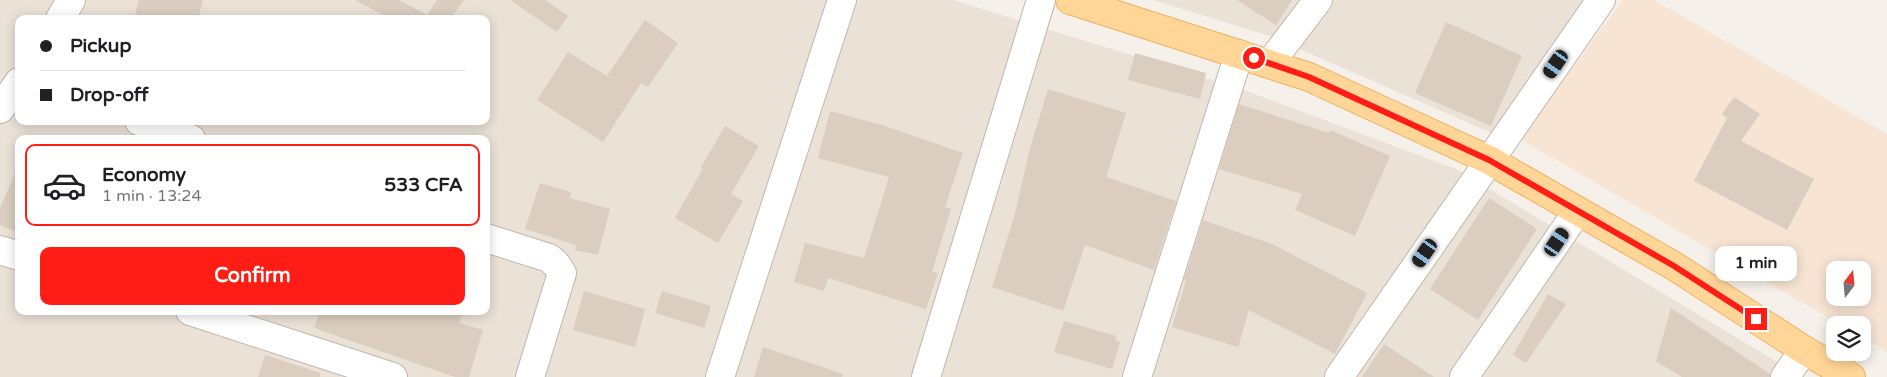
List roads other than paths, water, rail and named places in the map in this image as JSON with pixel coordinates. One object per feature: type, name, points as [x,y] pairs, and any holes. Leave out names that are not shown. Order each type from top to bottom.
[{"type":"main road","points":[[1070,0],[1309,77],[1489,160],[1674,266],[1804,350],[1851,377]]},
{"type":"street","points":[[62,15],[71,0]]},
{"type":"street","points":[[720,377],[842,0]]},
{"type":"street","points":[[926,377],[1042,0]]},
{"type":"street","points":[[1270,63],[1318,0]]},
{"type":"street","points":[[1339,377],[1601,0]]},
{"type":"street","points":[[1138,377],[1239,54]]},
{"type":"street","points":[[0,109],[15,88]]},
{"type":"street","points":[[151,125],[179,135]]},
{"type":"street","points":[[1464,377],[1578,212]]},
{"type":"street","points":[[490,239],[549,258],[562,273],[530,377]]},
{"type":"street","points":[[0,250],[15,255]]},
{"type":"street","points":[[202,315],[392,377]]},
{"type":"street","points":[[1785,377],[1804,350]]}]
